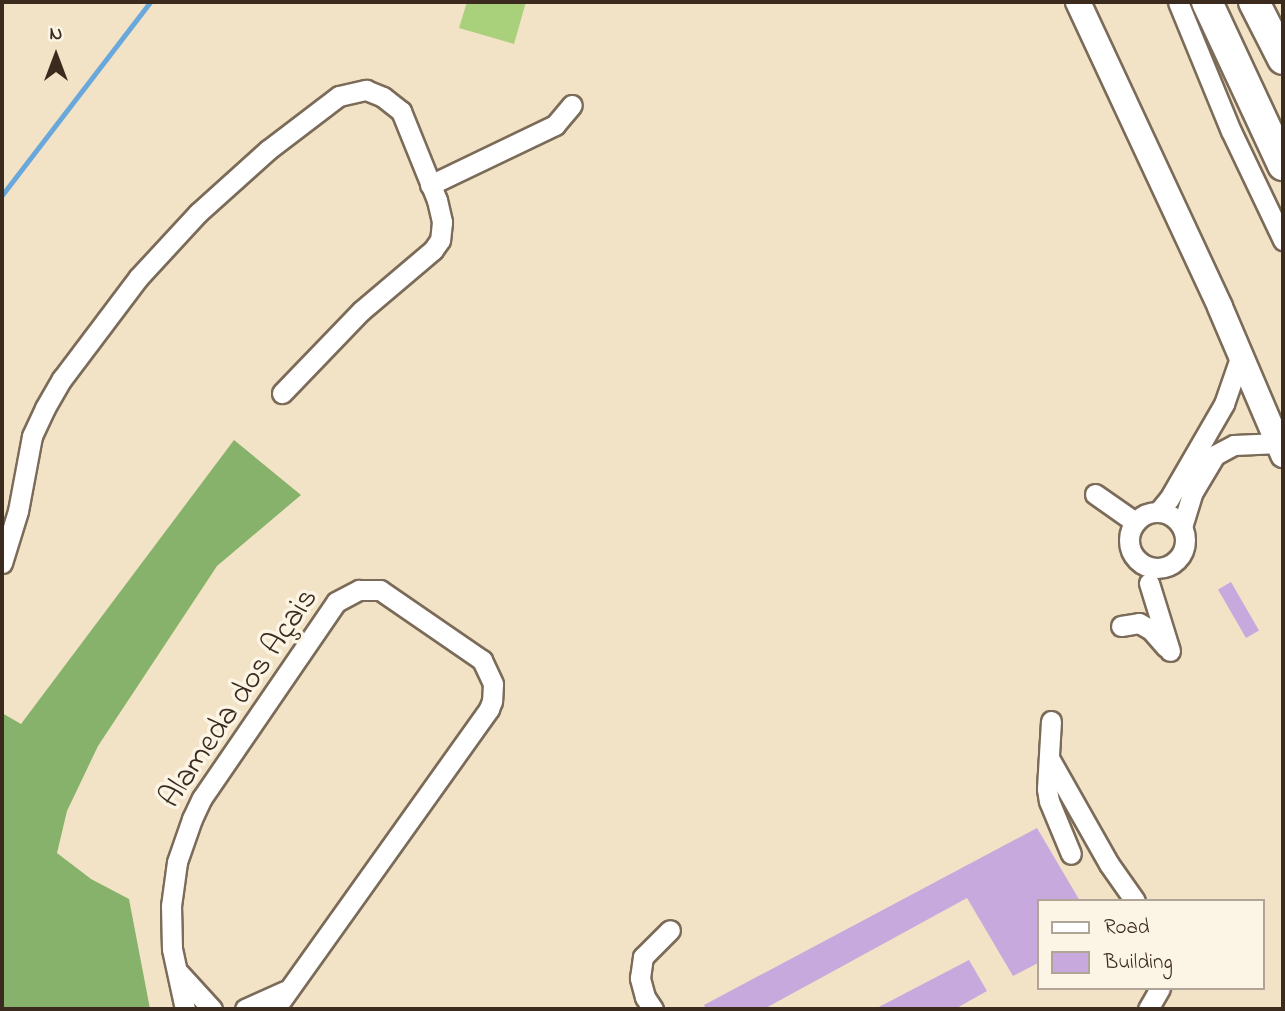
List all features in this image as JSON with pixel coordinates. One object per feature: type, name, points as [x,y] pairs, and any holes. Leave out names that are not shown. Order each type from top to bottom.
[{"type":"highway","points":[[1207,2],[1283,165]]},
{"type":"highway","points":[[1255,2],[1283,59]]},
{"type":"highway","points":[[1272,2],[1283,23]]},
{"type":"main road","points":[[1078,2],[1220,307],[1281,449]]},
{"type":"street","points":[[1178,2],[1231,131],[1283,240]]},
{"type":"street","points":[[2,563],[18,511],[32,436],[62,379],[138,278],[198,213],[268,150],[339,96],[366,90],[383,97],[401,111],[442,222],[440,240],[433,250],[361,311],[282,393]]},
{"type":"street","points":[[430,184],[555,125],[572,104]]},
{"type":"street","points":[[1158,512],[1169,499],[1224,404],[1240,358]]},
{"type":"street","points":[[1182,527],[1177,520],[1158,512],[1141,516],[1135,522],[1128,538],[1132,555],[1138,562],[1154,569],[1174,563],[1181,556],[1184,547],[1182,527],[1194,492],[1215,455],[1234,445],[1281,449]]},
{"type":"street","points":[[1095,494],[1135,522]]},
{"type":"street","points":[[1121,626],[1139,623],[1151,630],[1170,651],[1149,583]]},
{"type":"street","name":"Alameda dos Açais","points":[[185,1009],[170,928],[172,885],[183,840],[202,798],[336,602],[359,590],[380,590],[482,660],[493,684],[492,701],[489,709],[275,1009]]},
{"type":"street","points":[[1051,721],[1049,802],[1071,854]]},
{"type":"street","points":[[1049,758],[1109,864],[1134,899]]},
{"type":"street","points":[[653,1009],[645,997],[640,978],[643,957],[670,930]]},
{"type":"street","points":[[176,970],[212,1009]]},
{"type":"street","points":[[246,1009],[289,988]]},
{"type":"street","points":[[1148,1009],[1159,990]]},
{"type":"green space","points":[[467,2],[526,2],[514,44],[459,28]]},
{"type":"green space","points":[[234,440],[301,495],[217,566],[98,746],[67,811],[57,853],[91,879],[129,899],[150,1009],[2,1009],[2,713],[21,724]]},
{"type":"building","points":[[1231,582],[1259,630],[1246,638],[1218,590]]},
{"type":"building","points":[[1037,828],[1079,899],[1036,899],[1036,964],[1013,976],[967,898],[764,1009],[706,1009],[704,1005]]},
{"type":"building","points":[[969,960],[987,991],[955,1009],[875,1009]]},
{"type":"waterway","points":[[2,195],[150,2]]}]
